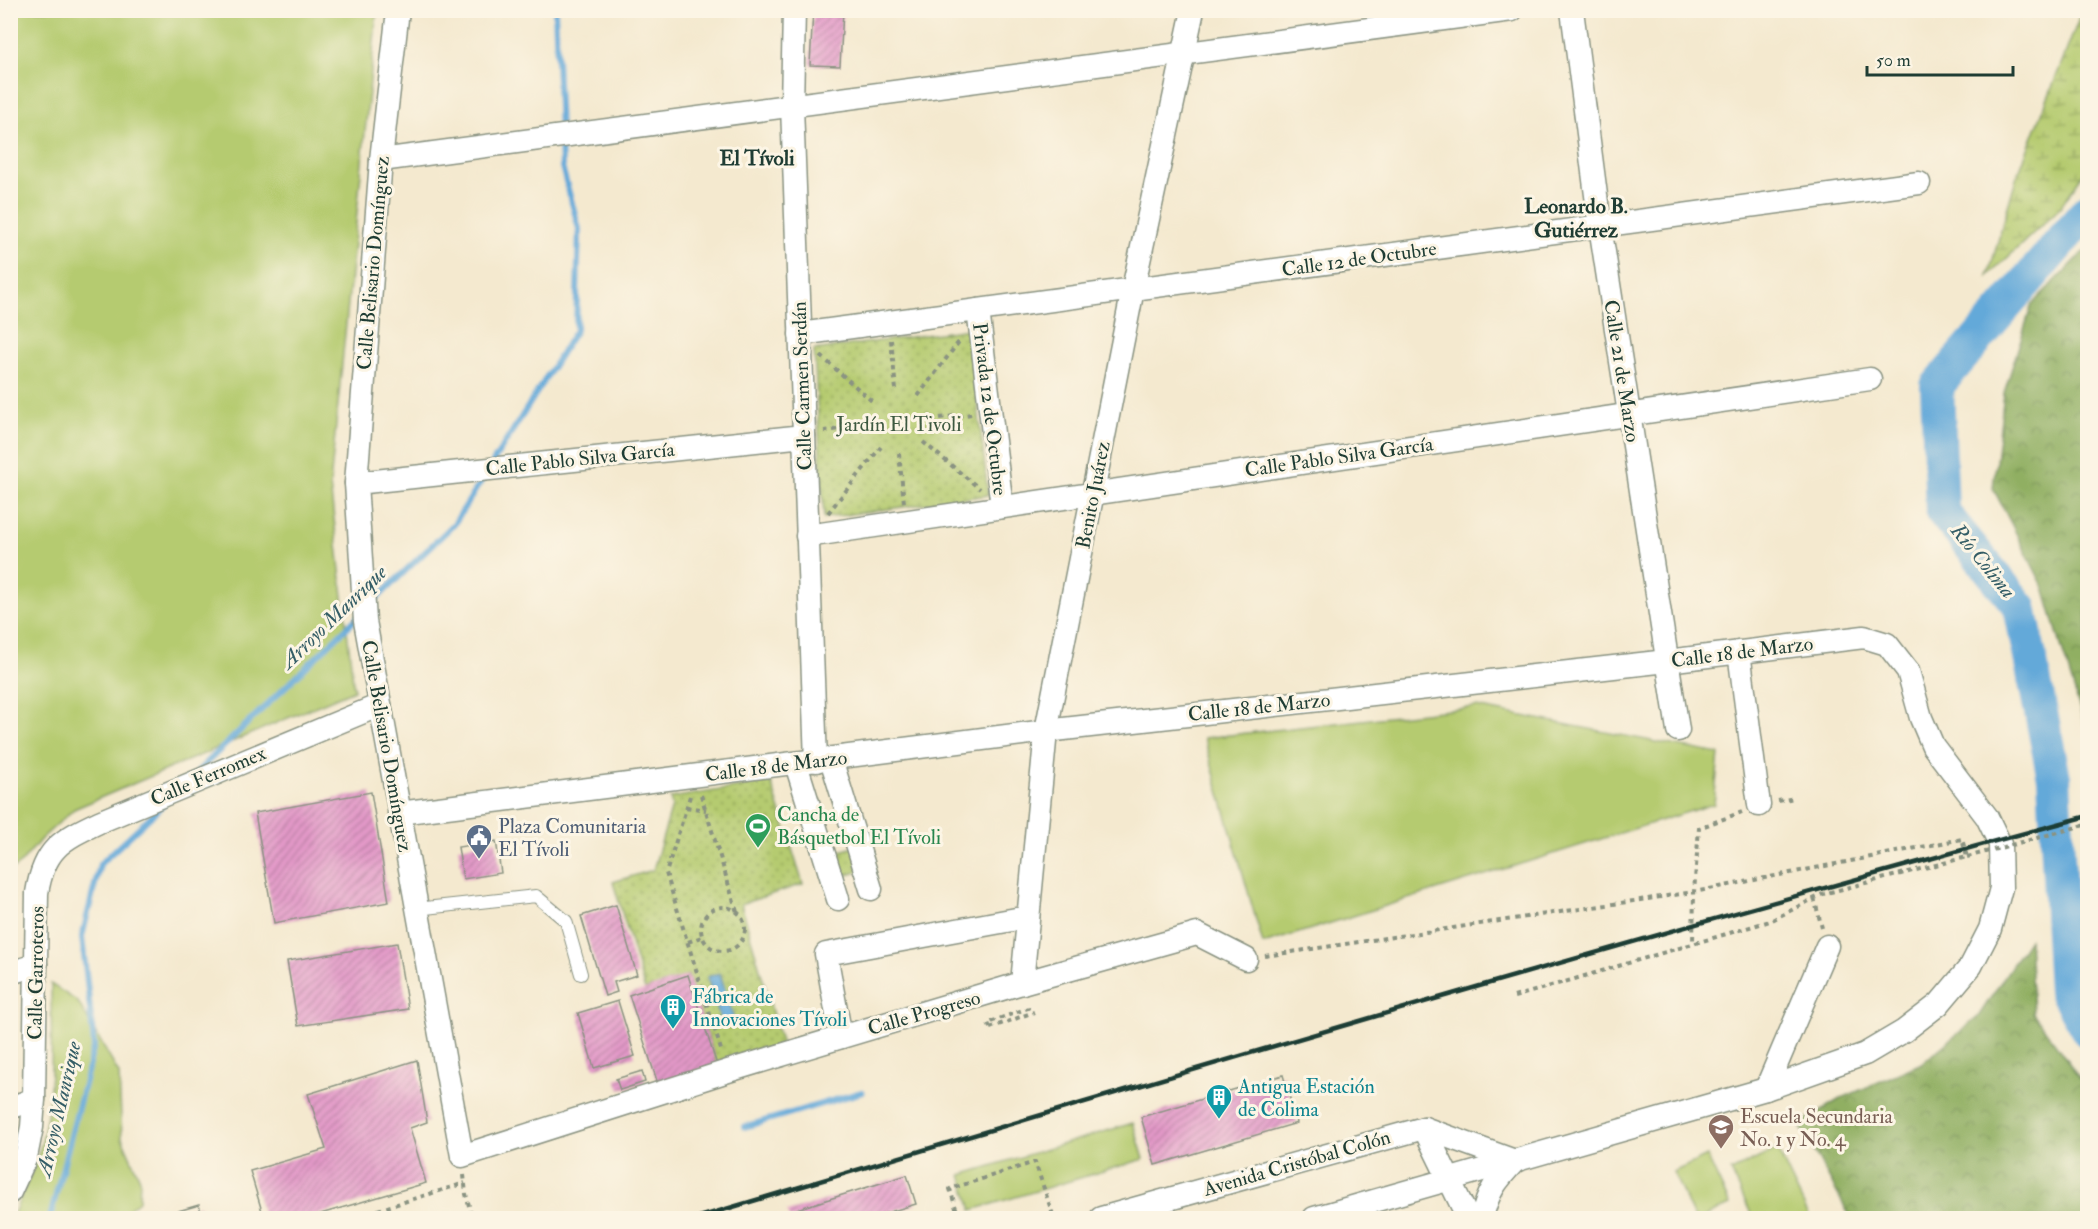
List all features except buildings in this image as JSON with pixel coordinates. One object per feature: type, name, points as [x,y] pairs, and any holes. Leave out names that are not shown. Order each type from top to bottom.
[{"type":"street","name":"Calle Belisario Domínguez","points":[[399,10],[381,160],[356,483],[364,612],[462,1155]]},
{"type":"street","name":"Calle Carmen Serdán","points":[[794,10],[792,106],[811,434],[807,536],[815,761]]},
{"type":"street","name":"Benito Juárez","points":[[1022,983],[1046,731],[1133,289],[1193,10]]},
{"type":"street","points":[[381,160],[1512,10]]},
{"type":"street","name":"Calle 21 de Marzo","points":[[1572,10],[1600,226],[1678,730]]},
{"type":"street","name":"Calle 12 de Octubre","points":[[807,342],[978,310],[1919,183]]},
{"type":"street","name":"Privada 12 de Octubre","points":[[978,310],[995,501]]},
{"type":"street","name":"Calle Pablo Silva García","points":[[807,536],[995,501],[1094,494],[1870,379]]},
{"type":"street","name":"Calle Pablo Silva García","points":[[356,483],[811,434]]},
{"type":"street","name":"Calle 18 de Marzo","points":[[399,813],[1046,731],[1864,637],[1887,644],[1908,671],[1921,718],[1933,746],[1987,817],[2000,844],[2001,888],[1990,929],[1971,966],[1939,1004],[1904,1031],[1865,1054],[1766,1089]]},
{"type":"street","points":[[1739,652],[1759,805]]},
{"type":"street","name":"Calle Ferromex","points":[[46,860],[55,846],[99,822],[380,705]]},
{"type":"street","points":[[815,761],[869,882],[835,892],[815,761]]},
{"type":"street","name":"Calle Garroteros","points":[[10,1192],[26,1157],[32,1127],[37,893],[39,876],[46,860]]},
{"type":"street","points":[[841,1037],[826,954],[1028,917]]},
{"type":"street","name":"Calle Progreso","points":[[462,1155],[841,1037],[1197,934],[1246,959]]},
{"type":"street","points":[[1314,1218],[1766,1089],[1827,946]]},
{"type":"street","points":[[10,973],[36,965]]},
{"type":"street","points":[[10,1108],[34,1100]]},
{"type":"street","points":[[1424,1128],[1515,1161]]},
{"type":"street","points":[[1424,1128],[1468,1218]]},
{"type":"street","name":"Avenida Cristóbal Colón","points":[[1101,1218],[1424,1128]]},
{"type":"street","points":[[1482,1218],[1487,1198],[1499,1178],[1515,1161]]},
{"type":"lane","points":[[416,909],[536,896],[566,921],[581,974]]},
{"type":"path","points":[[891,339],[896,390]]},
{"type":"path","points":[[918,396],[961,339]]},
{"type":"path","points":[[807,342],[874,403]]},
{"type":"path","points":[[931,419],[978,413]]},
{"type":"path","points":[[811,434],[868,426]]},
{"type":"path","points":[[923,442],[995,501]]},
{"type":"path","points":[[824,518],[881,447]]},
{"type":"path","points":[[899,453],[905,507]]},
{"type":"path","points":[[1693,943],[1699,828],[1759,805],[1795,798]]},
{"type":"path","points":[[728,1071],[666,873],[686,807],[706,810],[737,912],[744,924],[742,938],[732,948],[718,950],[706,943],[702,937],[702,922],[710,911],[723,907],[737,912]]},
{"type":"path","points":[[1514,997],[1770,921],[1824,894],[2088,824]]},
{"type":"path","points":[[1246,959],[1694,892],[1962,839],[1967,857]]},
{"type":"path","points":[[1814,898],[1827,946]]},
{"type":"path","points":[[688,942],[702,937]]},
{"type":"path","points":[[990,1028],[1034,1012]]},
{"type":"path","points":[[462,1155],[472,1218]]},
{"type":"path","points":[[959,1218],[950,1189],[1035,1162],[1054,1218]]},
{"type":"path","points":[[352,1218],[465,1183]]},
{"type":"green space","points":[[11,10],[377,11],[330,485],[354,690],[74,809],[41,839],[21,863],[11,870]]},
{"type":"green space","points":[[2082,11],[2088,11],[2087,168],[2060,208],[1988,276],[2015,182]]},
{"type":"green space","points":[[2087,249],[2087,733],[2044,588],[1993,488],[2004,393],[2032,304]]},
{"type":"green space","name":"Jardín El Tivoli","points":[[969,329],[988,495],[824,518],[814,350]]},
{"type":"green space","points":[[1476,707],[1719,754],[1714,804],[1263,944],[1204,738]]},
{"type":"green space","points":[[771,782],[803,884],[741,904],[782,1045],[717,1065],[688,976],[645,990],[613,882],[653,870],[672,806],[670,798]]},
{"type":"green space","points":[[854,847],[861,871],[837,878],[830,854]]},
{"type":"green space","points":[[2029,939],[2033,1013],[2087,1088],[2087,1218],[1851,1218],[1799,1124],[1840,1099],[1922,1063],[1978,1017]]},
{"type":"green space","points":[[51,984],[78,1002],[119,1074],[122,1138],[140,1179],[139,1201],[118,1218],[12,1218],[36,1162],[48,1109],[51,1073]]},
{"type":"green space","points":[[1133,1123],[1144,1159],[972,1210],[961,1175]]},
{"type":"green space","points":[[1777,1149],[1810,1218],[1753,1218],[1731,1171]]},
{"type":"green space","points":[[1707,1156],[1730,1205],[1702,1218],[1694,1218],[1673,1172]]},
{"type":"water","points":[[720,973],[735,1023],[723,1027],[707,977]]},
{"type":"waterway","name":"Arroyo Manrique","points":[[555,10],[560,131]]},
{"type":"waterway","name":"Arroyo Manrique","points":[[493,462],[576,330],[579,229],[562,167],[561,141]]},
{"type":"waterway","name":"Río Colima","points":[[2088,210],[1937,386],[1942,511],[2020,607],[2054,778],[2065,991],[2088,1031]]},
{"type":"waterway","name":"Arroyo Manrique","points":[[369,606],[454,524],[485,475]]},
{"type":"waterway","name":"Arroyo Manrique","points":[[198,771],[360,615]]},
{"type":"waterway","name":"Arroyo Manrique","points":[[50,1218],[94,1045],[82,937],[100,864],[163,805]]},
{"type":"waterway","points":[[744,1127],[862,1092]]},
{"type":"railway","points":[[696,1218],[1564,962],[2088,816]]},
{"type":"place","name":"Cancha de Básquetbol El Tívoli","points":[[758,849]]},
{"type":"place","name":"Plaza Comunitaria El Tívoli","points":[[479,860]]},
{"type":"place","name":"Fábrica de Innovaciones Tívoli","points":[[673,1030]]},
{"type":"place","name":"Antigua Estación de Colima","points":[[1219,1120]]},
{"type":"place","name":"Escuela Secundaria No. 1 y No. 4","points":[[1721,1150]]},
{"type":"district","name":"El Tívoli","points":[[757,158]]},
{"type":"district","name":"Leonardo B. Gutiérrez","points":[[1576,218]]}]
